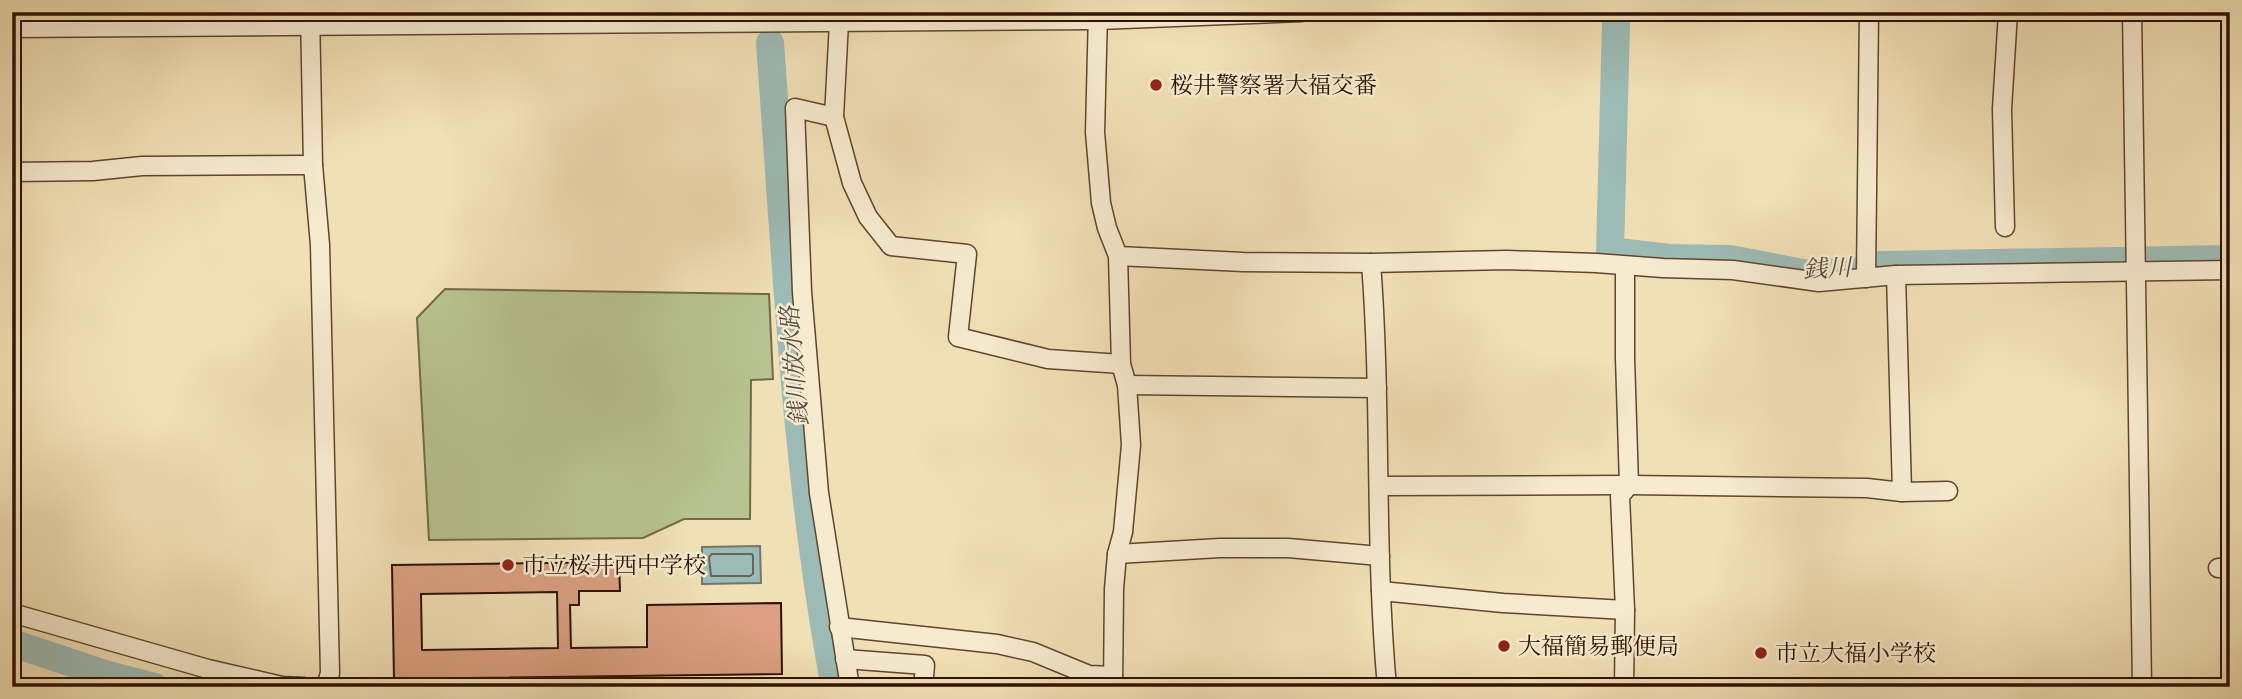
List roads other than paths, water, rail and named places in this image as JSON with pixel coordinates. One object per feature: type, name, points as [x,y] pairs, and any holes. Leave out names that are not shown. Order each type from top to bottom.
[{"type":"street","points":[[12,29],[42,20],[839,22],[1301,12]]},
{"type":"street","points":[[1866,278],[1869,12]]},
{"type":"street","points":[[2005,227],[2002,109],[2008,12]]},
{"type":"street","points":[[2132,12],[2143,687]]},
{"type":"street","points":[[839,627],[997,644],[1033,652],[1089,675],[1113,681],[1117,554],[1123,532],[1131,445],[1127,385],[1121,364],[1118,256],[1107,228],[1100,191],[1095,132],[1098,16]]},
{"type":"street","points":[[310,19],[313,164],[320,244],[325,443],[330,673],[326,687]]},
{"type":"street","points":[[839,22],[834,117],[852,183],[869,217],[891,246],[967,254],[958,337],[1048,359],[1121,364]]},
{"type":"street","points":[[834,117],[794,108],[802,292],[818,493],[850,687]]},
{"type":"street","points":[[12,172],[93,171],[142,166],[313,164]]},
{"type":"street","points":[[1118,256],[1196,261],[1371,263],[1507,260],[1732,270],[1819,282],[1896,275],[2136,263],[2230,270]]},
{"type":"street","points":[[1371,263],[1376,334],[1381,591],[1387,687]]},
{"type":"street","points":[[1624,687],[1625,610],[1620,496],[1629,485],[1625,265]]},
{"type":"street","points":[[1896,275],[1902,492]]},
{"type":"street","points":[[1127,385],[1377,388]]},
{"type":"street","points":[[1380,486],[1629,485],[1948,491]]},
{"type":"street","points":[[1117,554],[1220,548],[1288,548],[1380,556]]},
{"type":"street","points":[[1381,591],[1503,603],[1625,610]]},
{"type":"street","points":[[12,613],[208,669],[282,686],[304,687]]},
{"type":"street","points":[[845,659],[925,665],[923,687]]},
{"type":"water","points":[[760,546],[761,583],[702,584],[702,547]]},
{"type":"waterway","name":"銭川","points":[[1616,24],[1610,251],[1669,258],[1730,259],[1808,274],[1845,272],[1880,265],[2230,259]]},
{"type":"waterway","name":"銭川放水路","points":[[770,43],[801,447],[821,607],[835,687]]},
{"type":"waterway","points":[[12,643],[108,675],[155,687]]},
{"type":"place","name":"桜井警察署大福交番","points":[[1156,85]]},
{"type":"place","name":"市立桜井西中学校","points":[[508,565]]},
{"type":"place","name":"大福簡易郵便局","points":[[1504,646]]},
{"type":"place","name":"市立大福小学校","points":[[1761,653]]}]
